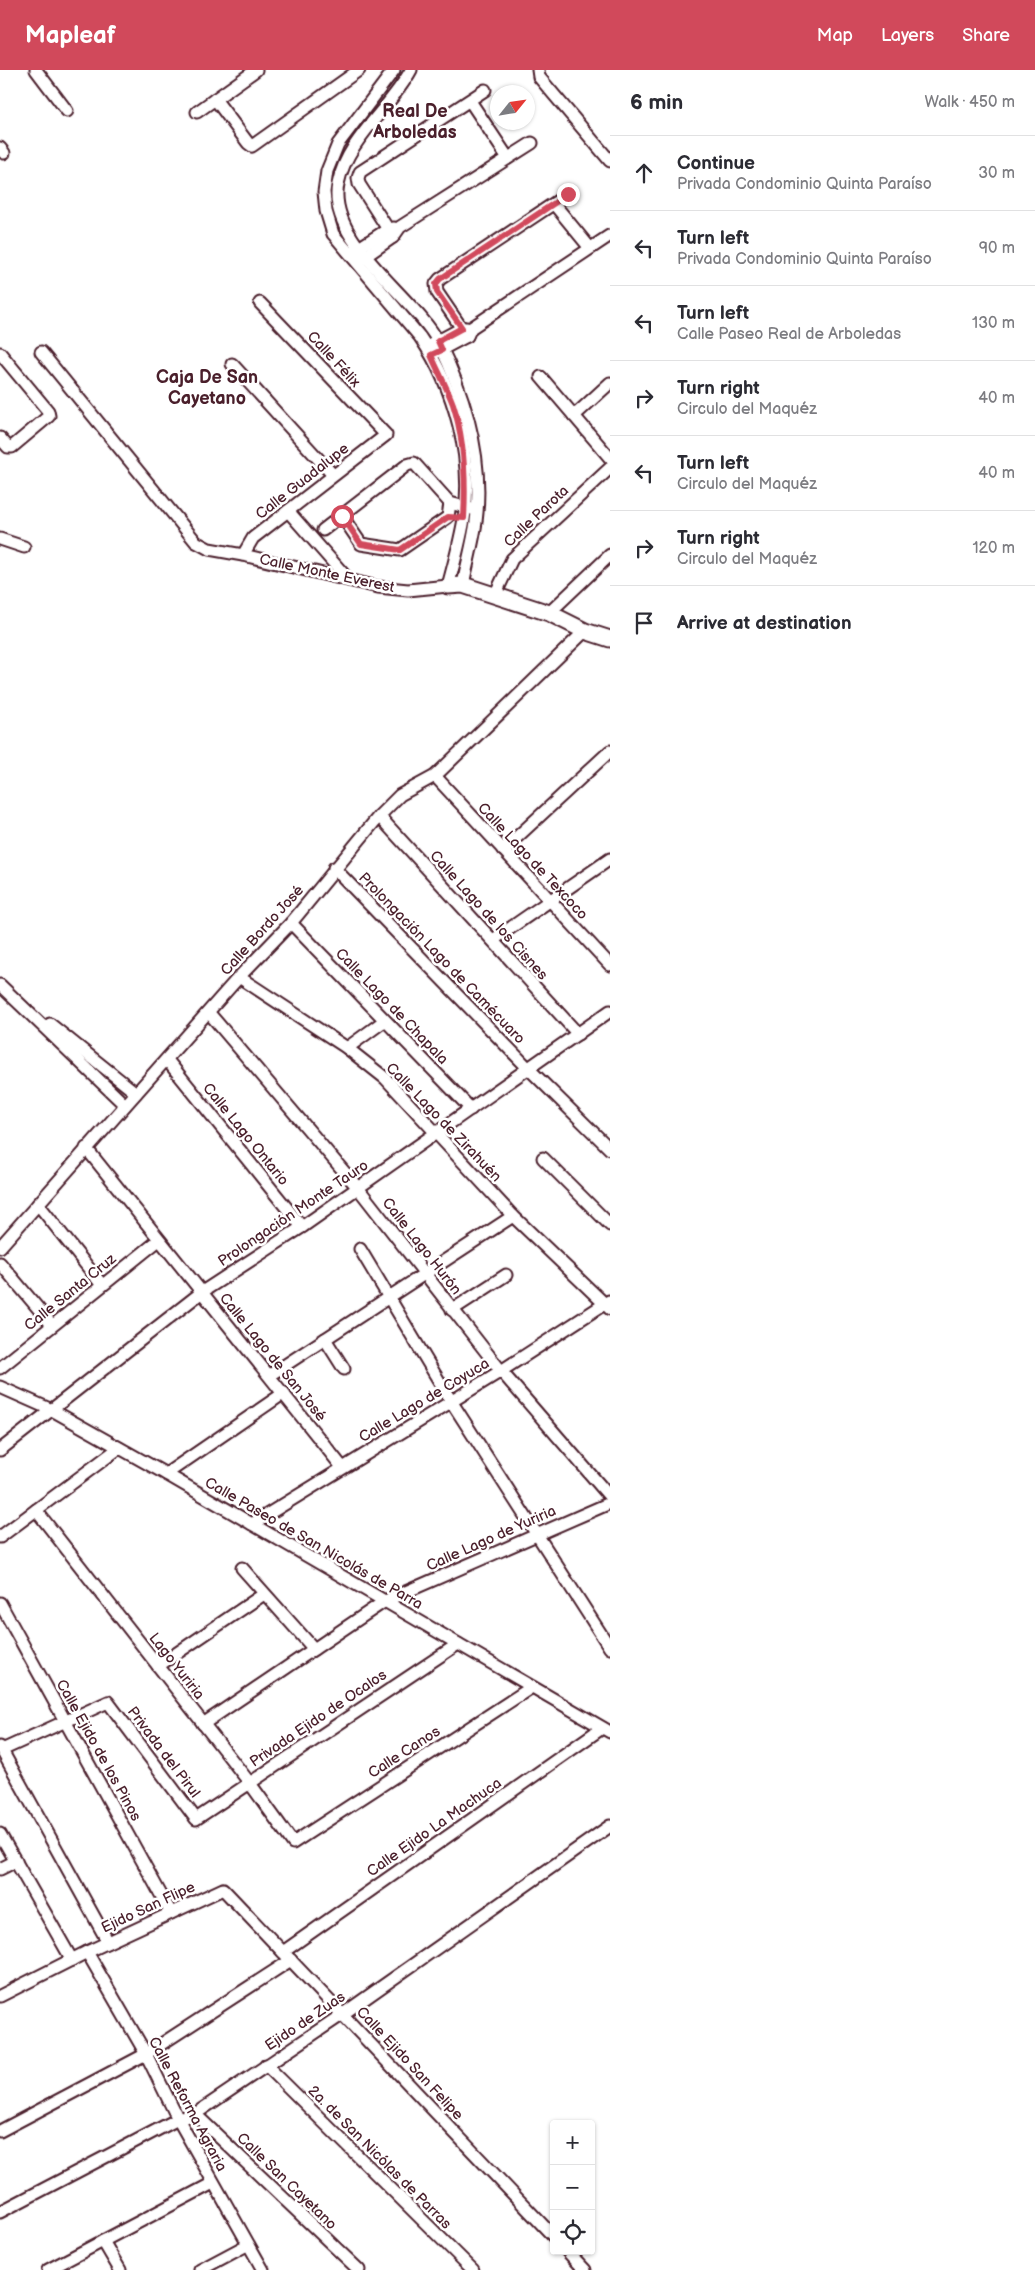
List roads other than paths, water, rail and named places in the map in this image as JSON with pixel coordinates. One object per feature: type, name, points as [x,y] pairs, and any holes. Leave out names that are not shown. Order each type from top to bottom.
[{"type":"main road","name":"Calle Monte Everest","points":[[456,586],[496,595],[549,612],[585,631],[610,639]]},
{"type":"street","points":[[36,70],[67,111]]},
{"type":"street","points":[[196,112],[256,70]]},
{"type":"street","points":[[215,99],[252,146],[359,70]]},
{"type":"street","points":[[394,70],[338,144],[327,171],[324,192],[326,211],[333,234],[357,255],[434,348],[464,402],[472,435],[477,475],[456,586]]},
{"type":"street","points":[[357,255],[338,207],[337,185],[346,161],[359,139],[395,96],[411,70]]},
{"type":"street","points":[[538,70],[539,77],[610,161]]},
{"type":"street","points":[[394,231],[359,184],[360,172],[485,90]]},
{"type":"street","points":[[470,101],[508,158]]},
{"type":"street","points":[[357,255],[532,143]]},
{"type":"street","points":[[467,331],[437,292],[436,284],[440,279],[568,194]]},
{"type":"street","points":[[554,204],[590,248]]},
{"type":"street","points":[[434,348],[467,331],[609,236]]},
{"type":"street","name":"Calle Félix","points":[[260,302],[386,436]]},
{"type":"street","name":"Calle Monte Everest","points":[[41,352],[196,542],[209,549],[346,578],[378,587],[408,590],[456,586]]},
{"type":"street","points":[[0,353],[48,411],[49,416],[12,447],[4,443]]},
{"type":"street","points":[[232,364],[332,475]]},
{"type":"street","points":[[541,377],[610,458]]},
{"type":"street","points":[[574,416],[610,383]]},
{"type":"street","name":"Calle Guadalupe","points":[[243,555],[253,538],[332,475],[386,436]]},
{"type":"street","points":[[323,530],[407,465],[414,463],[450,503],[470,514]]},
{"type":"street","name":"Calle Parota","points":[[496,595],[512,558],[610,468]]},
{"type":"street","points":[[448,517],[450,503]]},
{"type":"street","points":[[288,511],[346,578]]},
{"type":"street","points":[[342,516],[361,544],[400,550],[448,517],[470,514]]},
{"type":"street","points":[[0,539],[24,547]]},
{"type":"street","points":[[549,612],[610,555]]},
{"type":"street","name":"Calle Bordo José","points":[[0,1247],[239,977],[291,923],[334,868],[379,816],[400,795],[435,776],[585,631]]},
{"type":"street","points":[[503,850],[610,751]]},
{"type":"street","name":"Calle Lago de Texcoco","points":[[435,776],[610,965]]},
{"type":"street","name":"Calle Lago de los Cisnes","points":[[379,816],[578,1034]]},
{"type":"street","points":[[493,940],[610,860]]},
{"type":"street","name":"Prolongación Lago de Camécuaro","points":[[334,868],[528,1068],[610,1149]]},
{"type":"street","name":"Calle Lago de Chapala","points":[[291,923],[471,1109]]},
{"type":"street","name":"Calle Lago de Zirahuén","points":[[239,977],[347,1048],[385,1078],[513,1216],[608,1304]]},
{"type":"street","points":[[0,985],[125,1105]]},
{"type":"street","points":[[27,1009],[57,1029],[136,1093]]},
{"type":"street","name":"Prolongación Monte Tauro","points":[[0,1450],[202,1292],[302,1227],[610,1011]]},
{"type":"street","name":"Calle Lago Hurón","points":[[209,1013],[358,1188],[501,1371],[610,1497]]},
{"type":"street","points":[[347,1048],[384,1021]]},
{"type":"street","name":"Calle Lago Ontario","points":[[167,1060],[302,1227]]},
{"type":"street","name":"Calle Lago de San José","points":[[86,1148],[342,1467]]},
{"type":"street","points":[[543,1158],[610,1225]]},
{"type":"street","points":[[38,1204],[102,1285]]},
{"type":"street","points":[[270,1375],[513,1216]]},
{"type":"street","name":"Calle Santa Cruz","points":[[0,1368],[159,1240]]},
{"type":"street","points":[[360,1249],[451,1402],[610,1648]]},
{"type":"street","points":[[0,1262],[52,1325]]},
{"type":"street","points":[[452,1310],[506,1275]]},
{"type":"street","name":"Calle Lago de Coyuca","points":[[252,1524],[608,1304]]},
{"type":"street","points":[[324,1340],[344,1369]]},
{"type":"street","name":"Calle Paseo de San Nicolás de Parra","points":[[0,1388],[52,1410],[166,1474],[606,1730]]},
{"type":"street","points":[[166,1474],[284,1393]]},
{"type":"street","points":[[0,1537],[119,1448]]},
{"type":"street","name":"Calle Lago de Yuriria","points":[[203,1724],[385,1601],[610,1503]]},
{"type":"street","name":"Lago Yuriria","points":[[36,1510],[249,1782],[293,1842]]},
{"type":"street","points":[[242,1568],[314,1649]]},
{"type":"street","points":[[158,1666],[264,1594]]},
{"type":"street","name":"Calle Ejido de los Pinos","points":[[0,1603],[171,1913]]},
{"type":"street","name":"Privada Ejido de Ocalos","points":[[196,1819],[458,1644]]},
{"type":"street","name":"Calle Canos","points":[[293,1842],[532,1687]]},
{"type":"street","name":"Privada del Pirul","points":[[65,1721],[108,1702],[196,1819]]},
{"type":"street","points":[[65,1721],[1,1748],[108,1942]]},
{"type":"street","name":"Calle Ejido La Machuca","points":[[0,2131],[146,2054],[606,1730]]},
{"type":"street","name":"Ejido de Zuas","points":[[0,2212],[178,2119],[195,2114],[343,2014],[610,1826]]},
{"type":"street","points":[[0,1834],[72,1960]]},
{"type":"street","points":[[0,1869],[16,1861]]},
{"type":"street","name":"Ejido San Flipe","points":[[0,1996],[87,1952],[223,1888]]},
{"type":"street","name":"Calle Ejido San Felipe","points":[[223,1888],[550,2233]]},
{"type":"street","name":"Calle Reforma Agraria","points":[[87,1952],[146,2054],[212,2183],[263,2270]]},
{"type":"street","name":"2a. de San Nicólas de Parras","points":[[266,2065],[473,2270]]},
{"type":"street","name":"Calle San Cayetano","points":[[195,2114],[356,2269]]},
{"type":"street","points":[[48,2270],[212,2183]]},
{"type":"street","points":[[103,2241],[120,2270]]},
{"type":"street","points":[[200,2270],[248,2245]]},
{"type":"street","points":[[571,2255],[585,2270]]},
{"type":"district","name":"Real De Arboledas","points":[[415,121]]},
{"type":"district","name":"Caja De San Cayetano","points":[[207,387]]}]
